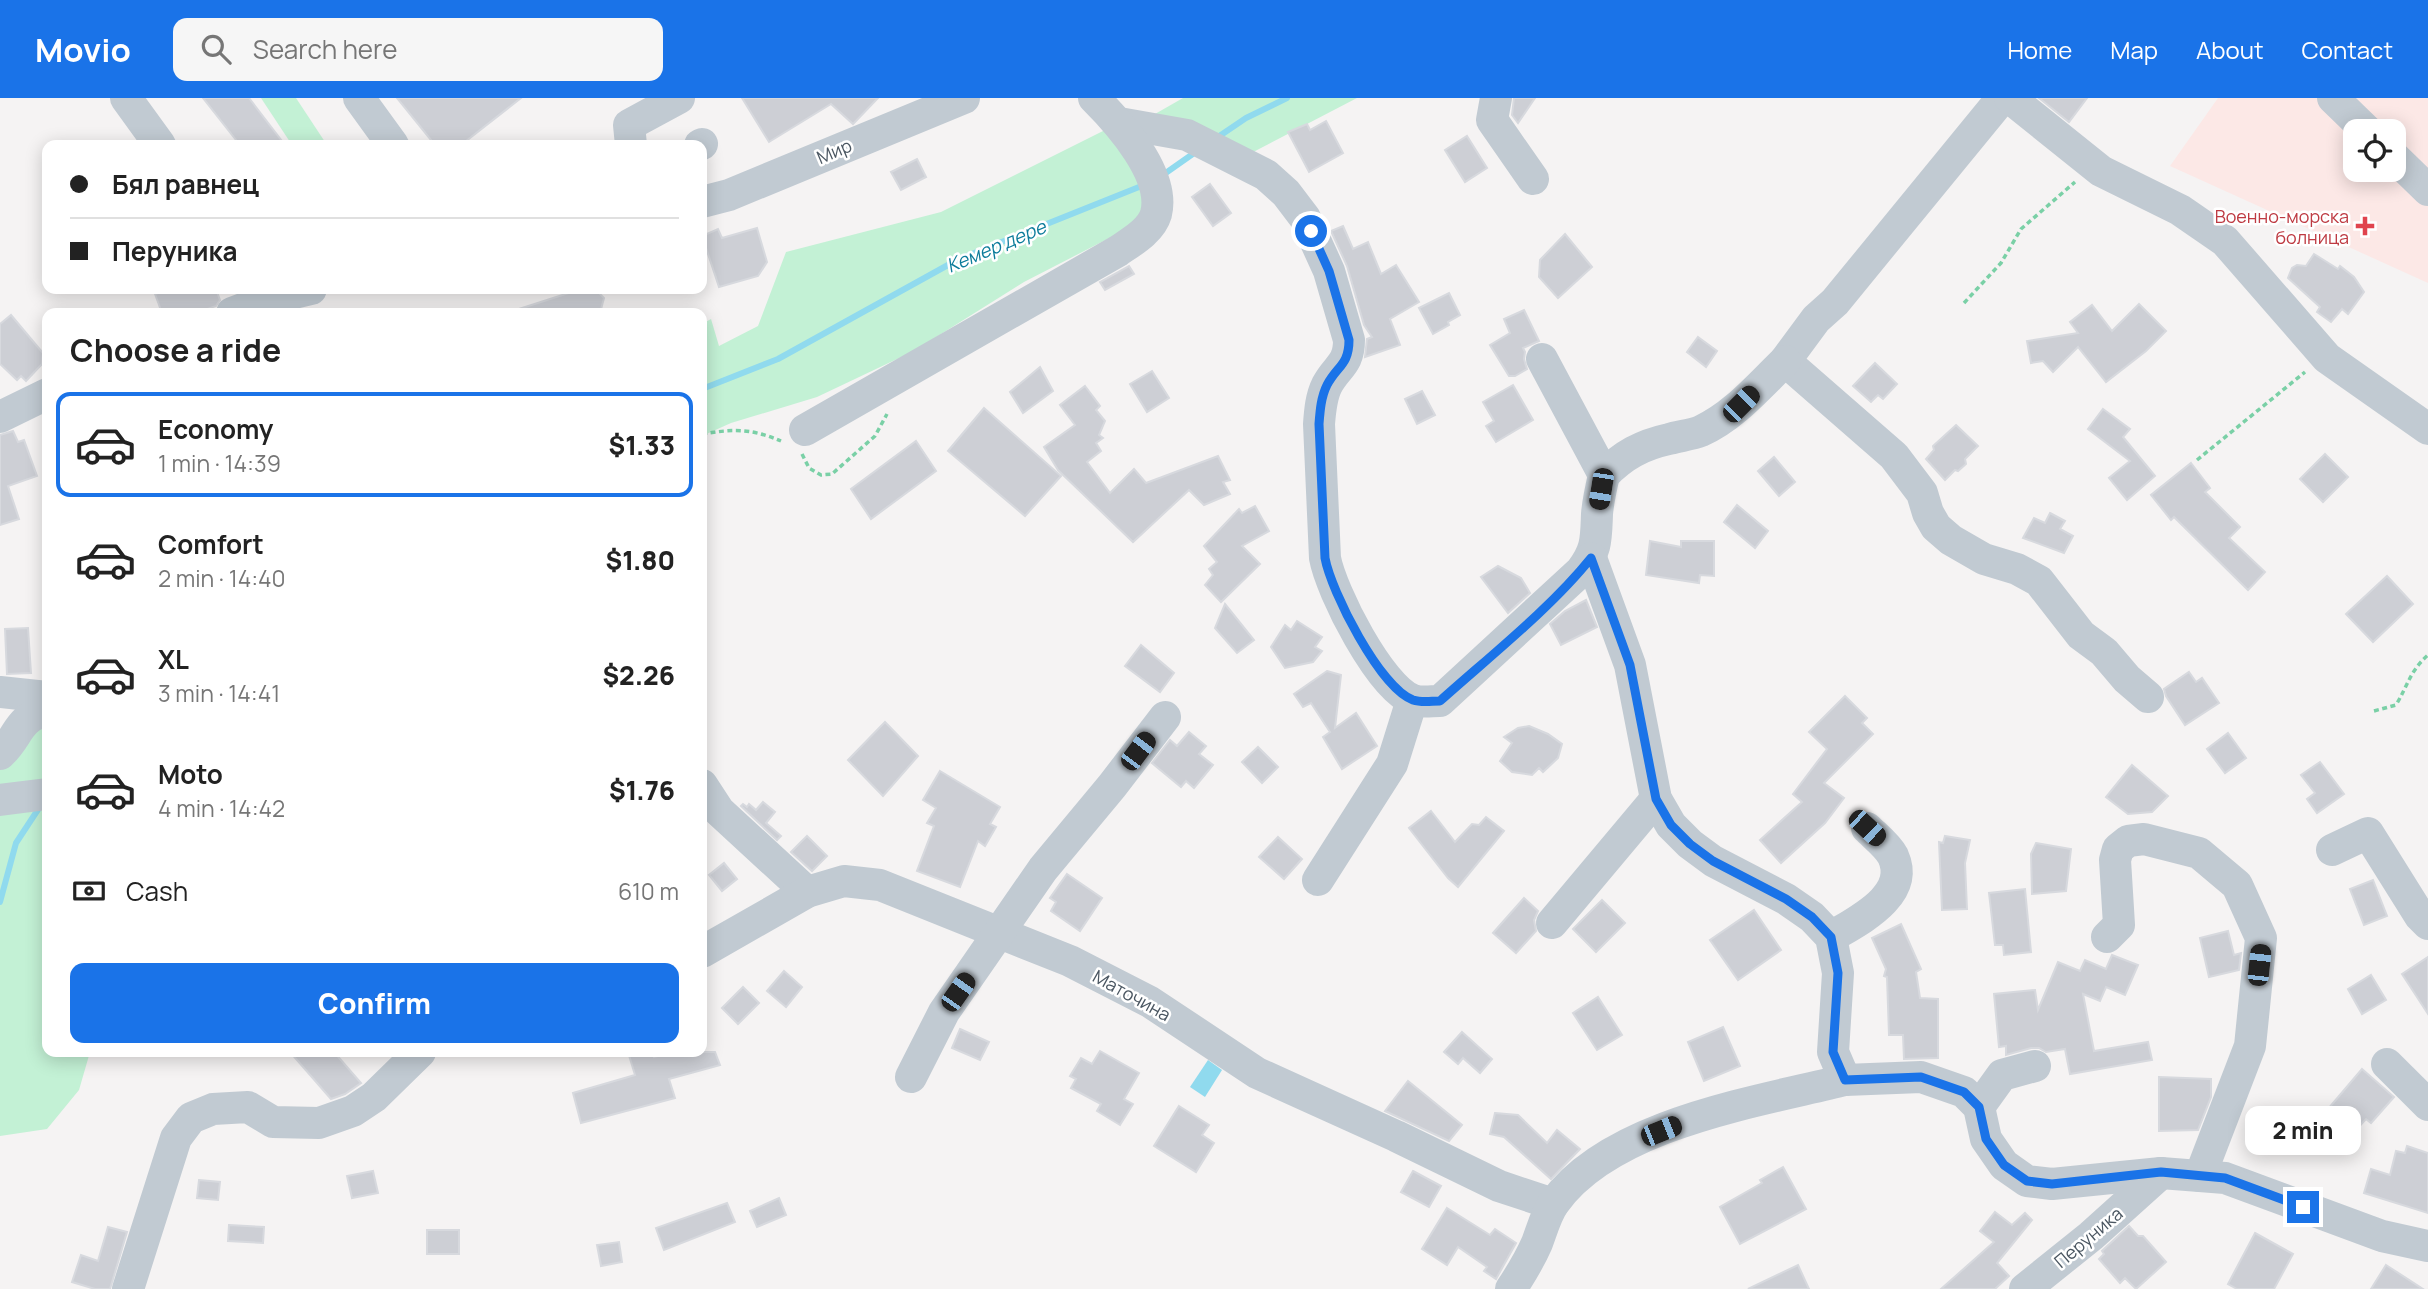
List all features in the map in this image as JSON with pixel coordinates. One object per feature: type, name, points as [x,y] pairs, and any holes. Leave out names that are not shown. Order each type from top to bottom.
[{"type":"street","points":[[126,98],[156,140]]},
{"type":"street","points":[[359,98],[389,140]]},
{"type":"street","points":[[630,140],[628,125],[680,98]]},
{"type":"street","name":"Мир","points":[[707,201],[729,195],[912,110],[964,98]]},
{"type":"street","points":[[802,440],[901,376],[1135,240],[1149,227],[1156,214],[1154,181],[1119,123],[1094,98]]},
{"type":"street","points":[[1496,98],[1492,120],[1493,133],[1533,179]]},
{"type":"street","points":[[1119,123],[1187,135],[1231,156],[1266,175],[1286,192],[1305,218],[1329,271],[1349,340],[1349,351],[1344,364],[1328,384],[1321,403],[1319,424],[1325,558],[1329,577],[1380,671],[1396,689],[1412,700],[1425,702],[1440,701],[1581,571],[1591,558],[1597,540],[1597,511],[1604,475],[1636,448],[1700,432],[1741,404],[1784,361],[1816,319],[1835,302],[2002,98]]},
{"type":"street","points":[[2010,98],[2095,166],[2180,210],[2225,242],[2327,358],[2428,429]]},
{"type":"street","points":[[2333,98],[2355,119]]},
{"type":"street","points":[[2406,169],[2428,190]]},
{"type":"street","points":[[249,308],[289,296]]},
{"type":"street","points":[[1542,359],[1604,475]]},
{"type":"street","points":[[1784,361],[1895,456],[1922,493],[1928,513],[1937,527],[1951,540],[1984,559],[2017,569],[2039,581],[2081,635],[2104,652],[2127,679],[2148,697]]},
{"type":"street","points":[[0,417],[42,396]]},
{"type":"street","points":[[1591,558],[1630,665],[1656,799],[1671,825],[1713,861],[1786,899],[1812,917],[1831,937],[1838,973],[1833,1052],[1845,1080]]},
{"type":"street","points":[[0,692],[42,696]]},
{"type":"street","points":[[1318,880],[1392,764],[1412,700]]},
{"type":"street","points":[[0,783],[4,750],[22,723],[42,711]]},
{"type":"street","points":[[911,1077],[944,1012],[1043,869],[1165,717]]},
{"type":"street","points":[[707,793],[719,811],[807,892]]},
{"type":"street","points":[[0,800],[42,795]]},
{"type":"street","points":[[1552,923],[1656,799]]},
{"type":"street","points":[[1831,937],[1875,909],[1889,895],[1897,875],[1893,856],[1867,828]]},
{"type":"street","points":[[2332,850],[2368,833],[2420,916],[2428,924]]},
{"type":"street","points":[[2107,937],[2119,925],[2115,860],[2118,849],[2128,841],[2144,839],[2199,853],[2237,885],[2262,938],[2250,1046],[2200,1176]]},
{"type":"street","name":"Маточина","points":[[707,949],[807,892],[844,881],[880,885],[1070,961],[1150,1002],[1257,1073],[1499,1186],[1553,1205]]},
{"type":"street","points":[[128,1289],[176,1138],[191,1118],[213,1109],[248,1107],[273,1122],[319,1123],[353,1111],[415,1057]]},
{"type":"street","points":[[2386,1064],[2428,1105]]},
{"type":"street","points":[[1979,1107],[2002,1075],[2035,1066]]},
{"type":"street","points":[[1510,1289],[1525,1268],[1553,1205],[1576,1178],[1606,1155],[1680,1123],[1845,1080],[1921,1077],[1964,1092],[1979,1107],[1986,1139],[2004,1165],[2027,1181],[2052,1184],[2161,1172],[2225,1178],[2382,1236],[2428,1246]]},
{"type":"street","name":"Перуника","points":[[2025,1289],[2091,1236],[2161,1172]]},
{"type":"path","points":[[1964,303],[2001,263],[2021,229],[2095,166]]},
{"type":"path","points":[[2197,460],[2302,374],[2327,358]]},
{"type":"path","points":[[707,433],[737,429],[802,440],[809,468],[821,475],[832,474],[875,436],[889,409],[901,376]]},
{"type":"path","points":[[2374,710],[2396,705],[2417,664],[2428,654]]},
{"type":"shaded area","name":"Военно-морска болница","points":[[2218,98],[2428,98],[2428,283],[2170,166]]},
{"type":"green space","points":[[261,98],[296,98],[324,140],[289,140]]},
{"type":"green space","points":[[1183,98],[1357,98],[1238,160],[1134,126]]},
{"type":"green space","points":[[1119,123],[1156,214],[1024,282],[914,351],[817,397],[731,423],[707,434],[707,321],[711,319],[719,346],[758,326],[786,252],[941,212]]},
{"type":"green space","points":[[42,715],[42,1057],[89,1057],[79,1090],[47,1129],[0,1136],[0,758]]},
{"type":"water","points":[[1208,1060],[1222,1070],[1205,1097],[1190,1087]]},
{"type":"building","points":[[203,98],[249,98],[281,140],[236,140]]},
{"type":"building","points":[[397,98],[521,98],[467,140],[431,140]]},
{"type":"building","points":[[742,98],[878,98],[853,124],[831,104],[769,142]]},
{"type":"building","points":[[1514,98],[1535,98],[1518,123],[1512,115]]},
{"type":"building","points":[[2039,98],[2087,98],[2069,122]]},
{"type":"building","points":[[1326,121],[1343,153],[1309,172],[1288,132],[1307,124],[1310,130]]},
{"type":"building","points":[[1467,136],[1487,168],[1465,182],[1445,150]]},
{"type":"building","points":[[917,159],[926,177],[901,190],[891,172]]},
{"type":"building","points":[[1210,184],[1231,213],[1213,226],[1192,197]]},
{"type":"building","points":[[1343,226],[1353,249],[1368,242],[1381,274],[1396,265],[1419,302],[1390,319],[1400,345],[1365,357],[1367,339],[1372,337],[1364,325],[1347,266],[1331,231]]},
{"type":"building","points":[[757,228],[767,262],[758,276],[719,287],[707,251],[707,234],[718,229],[722,238]]},
{"type":"building","points":[[1565,234],[1592,267],[1558,298],[1539,277],[1540,260]]},
{"type":"building","points":[[2314,254],[2338,269],[2340,266],[2354,277],[2364,292],[2348,314],[2342,309],[2331,322],[2317,312],[2320,307],[2288,278],[2292,268],[2297,265],[2306,266]]},
{"type":"building","points":[[1129,266],[1134,274],[1105,290],[1100,282]]},
{"type":"building","points":[[1449,293],[1460,315],[1433,334],[1419,308]]},
{"type":"building","points":[[155,294],[218,294],[220,300],[210,308],[160,308]]},
{"type":"building","points":[[566,294],[600,294],[604,298],[601,308],[522,308]]},
{"type":"building","points":[[2139,304],[2166,331],[2146,351],[2106,382],[2078,347],[2053,372],[2043,361],[2031,363],[2027,341],[2078,333],[2070,322],[2092,305],[2112,331]]},
{"type":"building","points":[[1524,310],[1539,341],[1523,348],[1527,369],[1515,376],[1509,376],[1490,345],[1510,333],[1504,319]]},
{"type":"building","points":[[11,315],[42,352],[42,364],[26,381],[21,376],[17,380],[0,364],[0,324]]},
{"type":"building","points":[[1698,337],[1717,351],[1706,367],[1687,352]]},
{"type":"building","points":[[1875,363],[1897,384],[1883,399],[1878,395],[1871,402],[1853,386]]},
{"type":"building","points":[[1040,367],[1053,391],[1023,413],[1010,392]]},
{"type":"building","points":[[1152,371],[1169,398],[1147,412],[1130,384]]},
{"type":"building","points":[[1513,385],[1533,420],[1496,442],[1486,426],[1494,421],[1483,402]]},
{"type":"building","points":[[1085,386],[1100,406],[1096,410],[1105,421],[1099,435],[1103,438],[1096,443],[1101,451],[1087,462],[1110,493],[1134,469],[1146,483],[1218,456],[1230,480],[1223,482],[1230,494],[1204,505],[1189,490],[1133,542],[1058,470],[1044,447],[1075,425],[1060,405]]},
{"type":"building","points":[[1422,391],[1435,415],[1417,424],[1405,399]]},
{"type":"building","points":[[984,408],[1061,476],[1025,516],[948,451]]},
{"type":"building","points":[[2103,409],[2130,429],[2123,437],[2155,476],[2127,500],[2109,478],[2130,461],[2088,429]]},
{"type":"building","points":[[1956,425],[1978,446],[1965,459],[1966,464],[1945,480],[1926,459],[1934,450],[1933,446]]},
{"type":"building","points":[[13,431],[18,442],[24,440],[37,476],[8,486],[19,519],[0,525],[0,435]]},
{"type":"building","points":[[916,441],[936,471],[871,519],[851,489]]},
{"type":"building","points":[[2325,454],[2348,477],[2323,502],[2300,479]]},
{"type":"building","points":[[1774,457],[1795,482],[1779,496],[1758,471]]},
{"type":"building","points":[[2191,463],[2210,488],[2205,492],[2240,527],[2229,538],[2265,572],[2248,590],[2174,517],[2171,520],[2151,495]]},
{"type":"building","points":[[1737,505],[1768,531],[1755,548],[1724,522]]},
{"type":"building","points":[[1255,506],[1269,531],[1242,546],[1260,564],[1221,602],[1205,585],[1213,575],[1209,569],[1217,562],[1204,546],[1239,509],[1242,513]]},
{"type":"building","points":[[2050,513],[2065,521],[2060,529],[2073,536],[2064,553],[2023,538],[2034,518],[2045,523]]},
{"type":"building","points":[[1650,541],[1681,547],[1681,541],[1714,541],[1714,576],[1700,575],[1699,583],[1646,575]]},
{"type":"building","points":[[1498,566],[1521,578],[1530,593],[1508,613],[1481,577]]},
{"type":"building","points":[[2387,576],[2413,604],[2373,642],[2346,614]]},
{"type":"building","points":[[1586,600],[1597,627],[1561,645],[1550,624],[1565,611]]},
{"type":"building","points":[[1225,604],[1254,640],[1237,653],[1215,628]]},
{"type":"building","points":[[1297,621],[1322,637],[1315,647],[1322,651],[1313,662],[1285,668],[1271,647],[1285,625],[1291,630]]},
{"type":"building","points":[[28,628],[31,673],[7,674],[5,629]]},
{"type":"building","points":[[1141,645],[1174,673],[1160,692],[1125,666]]},
{"type":"building","points":[[1327,671],[1341,675],[1335,728],[1356,713],[1377,746],[1342,769],[1323,737],[1330,732],[1311,703],[1303,707],[1294,694]]},
{"type":"building","points":[[2189,672],[2196,682],[2202,678],[2219,703],[2185,725],[2164,689]]},
{"type":"building","points":[[1845,696],[1867,718],[1862,723],[1873,734],[1824,783],[1844,798],[1825,823],[1781,863],[1760,840],[1802,802],[1793,794],[1827,749],[1809,732]]},
{"type":"building","points":[[885,722],[918,756],[883,796],[848,760]]},
{"type":"building","points":[[1529,726],[1562,744],[1558,758],[1543,772],[1539,768],[1532,775],[1512,772],[1500,761],[1512,743],[1504,737],[1518,728]]},
{"type":"building","points":[[1189,732],[1206,746],[1199,754],[1213,765],[1194,788],[1186,781],[1181,787],[1152,763],[1170,740],[1177,746]]},
{"type":"building","points":[[2228,733],[2246,758],[2225,773],[2207,749]]},
{"type":"building","points":[[1258,747],[1278,767],[1262,783],[1242,762]]},
{"type":"building","points":[[2320,762],[2344,794],[2317,813],[2307,799],[2315,793],[2301,775]]},
{"type":"building","points":[[2132,765],[2168,796],[2152,812],[2128,814],[2106,797]]},
{"type":"building","points":[[940,771],[1000,807],[990,824],[996,827],[985,846],[978,841],[960,887],[917,871],[934,826],[927,823],[936,808],[923,800]]},
{"type":"building","points":[[763,802],[775,812],[766,823],[781,836],[777,840],[741,806],[743,804],[747,807],[749,804],[756,810]]},
{"type":"building","points":[[1431,811],[1455,842],[1472,824],[1479,825],[1486,817],[1504,831],[1458,887],[1409,828]]},
{"type":"building","points":[[807,836],[827,856],[812,871],[791,852]]},
{"type":"building","points":[[1945,836],[1970,840],[1965,863],[1967,909],[1942,910],[1939,842],[1943,843]]},
{"type":"building","points":[[1278,837],[1302,859],[1284,879],[1259,857]]},
{"type":"building","points":[[2036,843],[2071,849],[2066,891],[2032,894],[2031,854]]},
{"type":"building","points":[[724,863],[737,879],[722,891],[709,875]]},
{"type":"building","points":[[1067,874],[1102,898],[1080,931],[1051,911],[1056,902],[1050,898]]},
{"type":"building","points":[[2373,880],[2387,916],[2364,925],[2350,889]]},
{"type":"building","points":[[2025,889],[2031,952],[2004,955],[2003,945],[1995,945],[1989,893]]},
{"type":"building","points":[[1524,898],[1538,911],[1534,920],[1536,931],[1516,953],[1493,933]]},
{"type":"building","points":[[1602,900],[1625,923],[1596,952],[1573,929]]},
{"type":"building","points":[[1754,910],[1781,950],[1738,980],[1710,940]]},
{"type":"building","points":[[1901,924],[1921,969],[1916,972],[1920,998],[1938,999],[1938,1058],[1904,1059],[1903,1035],[1889,1035],[1887,977],[1884,976],[1886,969],[1872,938]]},
{"type":"building","points":[[2228,931],[2234,955],[2241,953],[2239,970],[2209,977],[2200,938]]},
{"type":"building","points":[[2112,955],[2138,965],[2125,995],[2106,987],[2100,1001],[2083,994],[2094,1051],[2148,1042],[2152,1060],[2070,1074],[2065,1049],[2046,1052],[2031,1048],[2006,1055],[2006,1046],[1999,1047],[1994,994],[2035,990],[2038,1010],[2058,962],[2080,971],[2085,960],[2106,969]]},
{"type":"building","points":[[2428,957],[2428,1014],[2402,974]]},
{"type":"building","points":[[784,971],[802,987],[786,1007],[767,991]]},
{"type":"building","points":[[2371,975],[2386,1000],[2362,1014],[2348,989]]},
{"type":"building","points":[[743,987],[759,1003],[738,1024],[722,1008]]},
{"type":"building","points":[[1598,997],[1622,1035],[1597,1050],[1573,1013]]},
{"type":"building","points":[[1723,1027],[1740,1066],[1704,1081],[1688,1042]]},
{"type":"building","points":[[960,1029],[989,1042],[980,1060],[952,1048]]},
{"type":"building","points":[[1462,1032],[1492,1059],[1480,1073],[1463,1058],[1458,1064],[1444,1052]]},
{"type":"building","points":[[1100,1051],[1139,1073],[1124,1099],[1133,1104],[1120,1125],[1097,1111],[1101,1104],[1071,1088],[1076,1079],[1070,1076],[1081,1058],[1092,1064]]},
{"type":"building","points":[[707,1052],[715,1052],[720,1065],[669,1079],[675,1098],[581,1123],[573,1093],[635,1075],[630,1057],[707,1057]]},
{"type":"building","points":[[294,1057],[338,1057],[361,1083],[345,1094],[331,1099]]},
{"type":"building","points":[[2362,1069],[2394,1097],[2371,1123],[2366,1119],[2343,1144],[2317,1122]]},
{"type":"building","points":[[2159,1077],[2211,1079],[2211,1097],[2198,1130],[2159,1131]]},
{"type":"building","points":[[1408,1081],[1462,1125],[1449,1141],[1385,1111]]},
{"type":"building","points":[[1179,1106],[1209,1125],[1202,1135],[1214,1143],[1196,1172],[1154,1146]]},
{"type":"building","points":[[1495,1113],[1518,1115],[1547,1143],[1557,1130],[1580,1149],[1551,1179],[1504,1137],[1490,1134]]},
{"type":"building","points":[[2407,1146],[2428,1153],[2428,1213],[2364,1193],[2371,1169],[2390,1175],[2396,1151],[2405,1153]]},
{"type":"building","points":[[1783,1167],[1806,1209],[1740,1244],[1720,1207],[1762,1183],[1760,1180]]},
{"type":"building","points":[[373,1171],[378,1193],[352,1198],[347,1176]]},
{"type":"building","points":[[1413,1171],[1441,1186],[1429,1207],[1401,1192]]},
{"type":"building","points":[[199,1180],[220,1182],[218,1200],[197,1198]]},
{"type":"building","points":[[779,1198],[786,1215],[757,1227],[750,1211]]},
{"type":"building","points":[[727,1203],[735,1222],[664,1250],[656,1228]]},
{"type":"building","points":[[1447,1208],[1490,1235],[1495,1229],[1516,1243],[1496,1279],[1484,1271],[1487,1267],[1458,1247],[1447,1265],[1422,1249]]},
{"type":"building","points":[[1995,1212],[2012,1225],[2025,1213],[2032,1220],[1997,1263],[2009,1276],[1995,1289],[1941,1289],[1994,1242],[1980,1231]]},
{"type":"building","points":[[229,1225],[264,1227],[263,1243],[228,1241]]},
{"type":"building","points":[[2129,1226],[2138,1236],[2143,1236],[2166,1262],[2136,1289],[2125,1278],[2120,1283],[2099,1259],[2104,1254],[2102,1251]]},
{"type":"building","points":[[108,1227],[127,1232],[110,1289],[95,1289],[72,1282],[81,1255],[98,1261]]},
{"type":"building","points":[[427,1230],[459,1230],[459,1254],[427,1254]]},
{"type":"building","points":[[2255,1233],[2293,1254],[2274,1289],[2237,1289],[2228,1284]]},
{"type":"building","points":[[619,1242],[622,1262],[601,1266],[597,1245]]},
{"type":"building","points":[[1798,1265],[1809,1289],[1748,1289]]},
{"type":"building","points":[[2386,1265],[2423,1289],[2371,1289]]},
{"type":"waterway","name":"Кемер дере","points":[[1215,139],[1246,118],[1287,98]]},
{"type":"waterway","name":"Кемер дере","points":[[1160,177],[1197,151]]},
{"type":"waterway","name":"Кемер дере","points":[[707,387],[778,359],[957,260],[1144,185]]},
{"type":"waterway","name":"Кемер дере","points":[[0,902],[16,843],[41,805]]},
{"type":"place","name":"Военно-морска болница","points":[[2365,226]]},
{"type":"route","points":[[1311,231],[1329,271],[1349,340],[1349,351],[1344,364],[1328,384],[1321,403],[1319,424],[1325,558],[1329,577],[1342,604],[1380,671],[1396,689],[1412,700],[1440,701],[1520,629],[1581,571],[1591,558],[1630,665],[1656,799],[1671,825],[1713,861],[1751,879],[1812,917],[1831,937],[1838,973],[1833,1052],[1845,1080],[1921,1077],[1964,1092],[1979,1107],[1986,1139],[2004,1165],[2027,1181],[2052,1184],[2161,1172],[2225,1178],[2303,1207]]}]
